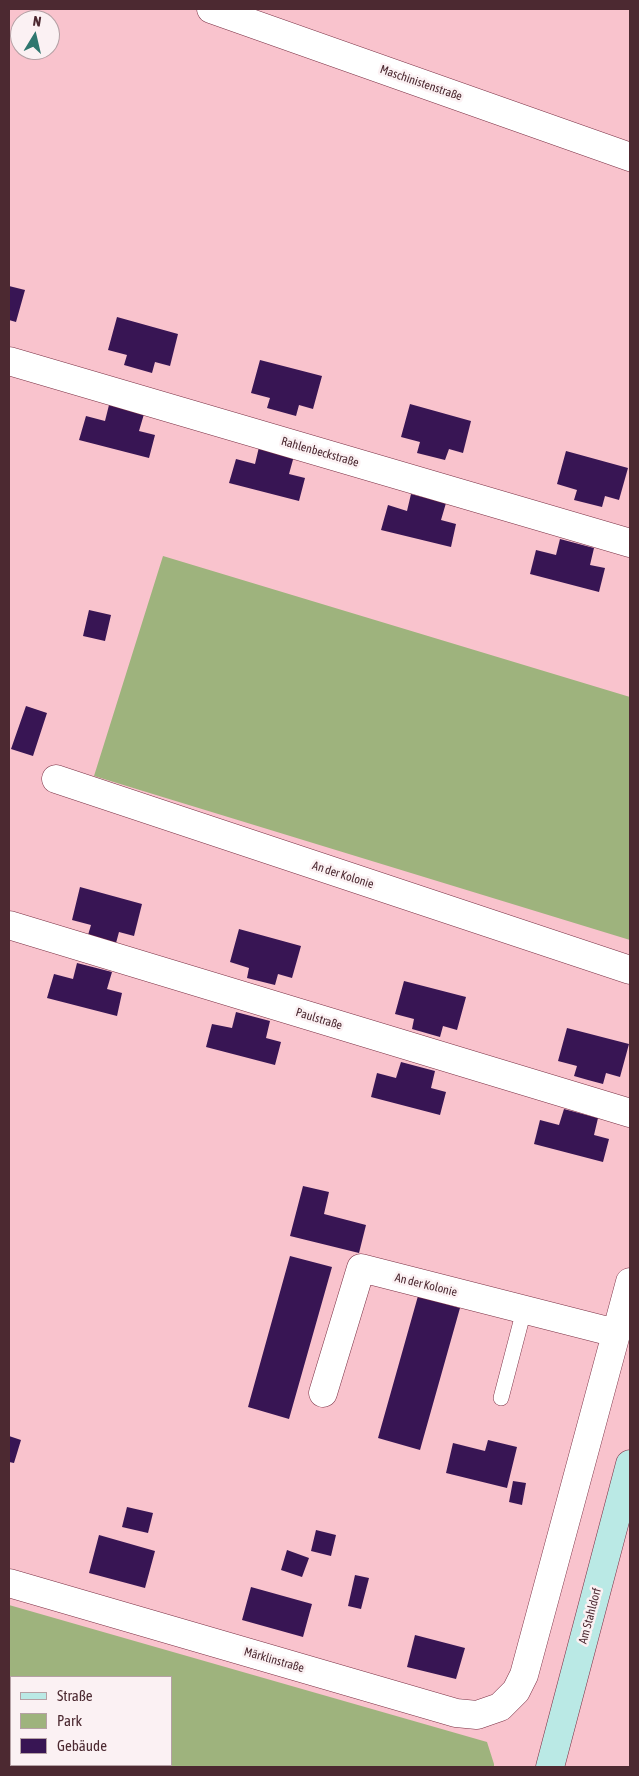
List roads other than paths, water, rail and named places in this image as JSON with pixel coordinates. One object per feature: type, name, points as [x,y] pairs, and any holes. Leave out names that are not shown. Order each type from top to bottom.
[{"type":"main road","name":"Am Stahldorf","points":[[550,1767],[630,1464]]},
{"type":"street","name":"Maschinistenstraße","points":[[211,9],[630,157]]},
{"type":"street","name":"Rahlenbeckstraße","points":[[9,360],[630,543]]},
{"type":"street","name":"An der Kolonie","points":[[56,779],[630,970]]},
{"type":"street","name":"Paulstraße","points":[[9,926],[630,1113]]},
{"type":"street","name":"An der Kolonie","points":[[324,1393],[361,1268],[616,1333]]},
{"type":"street","points":[[616,1333],[630,1282]]},
{"type":"street","name":"Märklinstraße","points":[[9,1583],[456,1713],[477,1714],[500,1707],[516,1691],[524,1675],[616,1333]]},
{"type":"lane","points":[[501,1398],[524,1310]]}]
